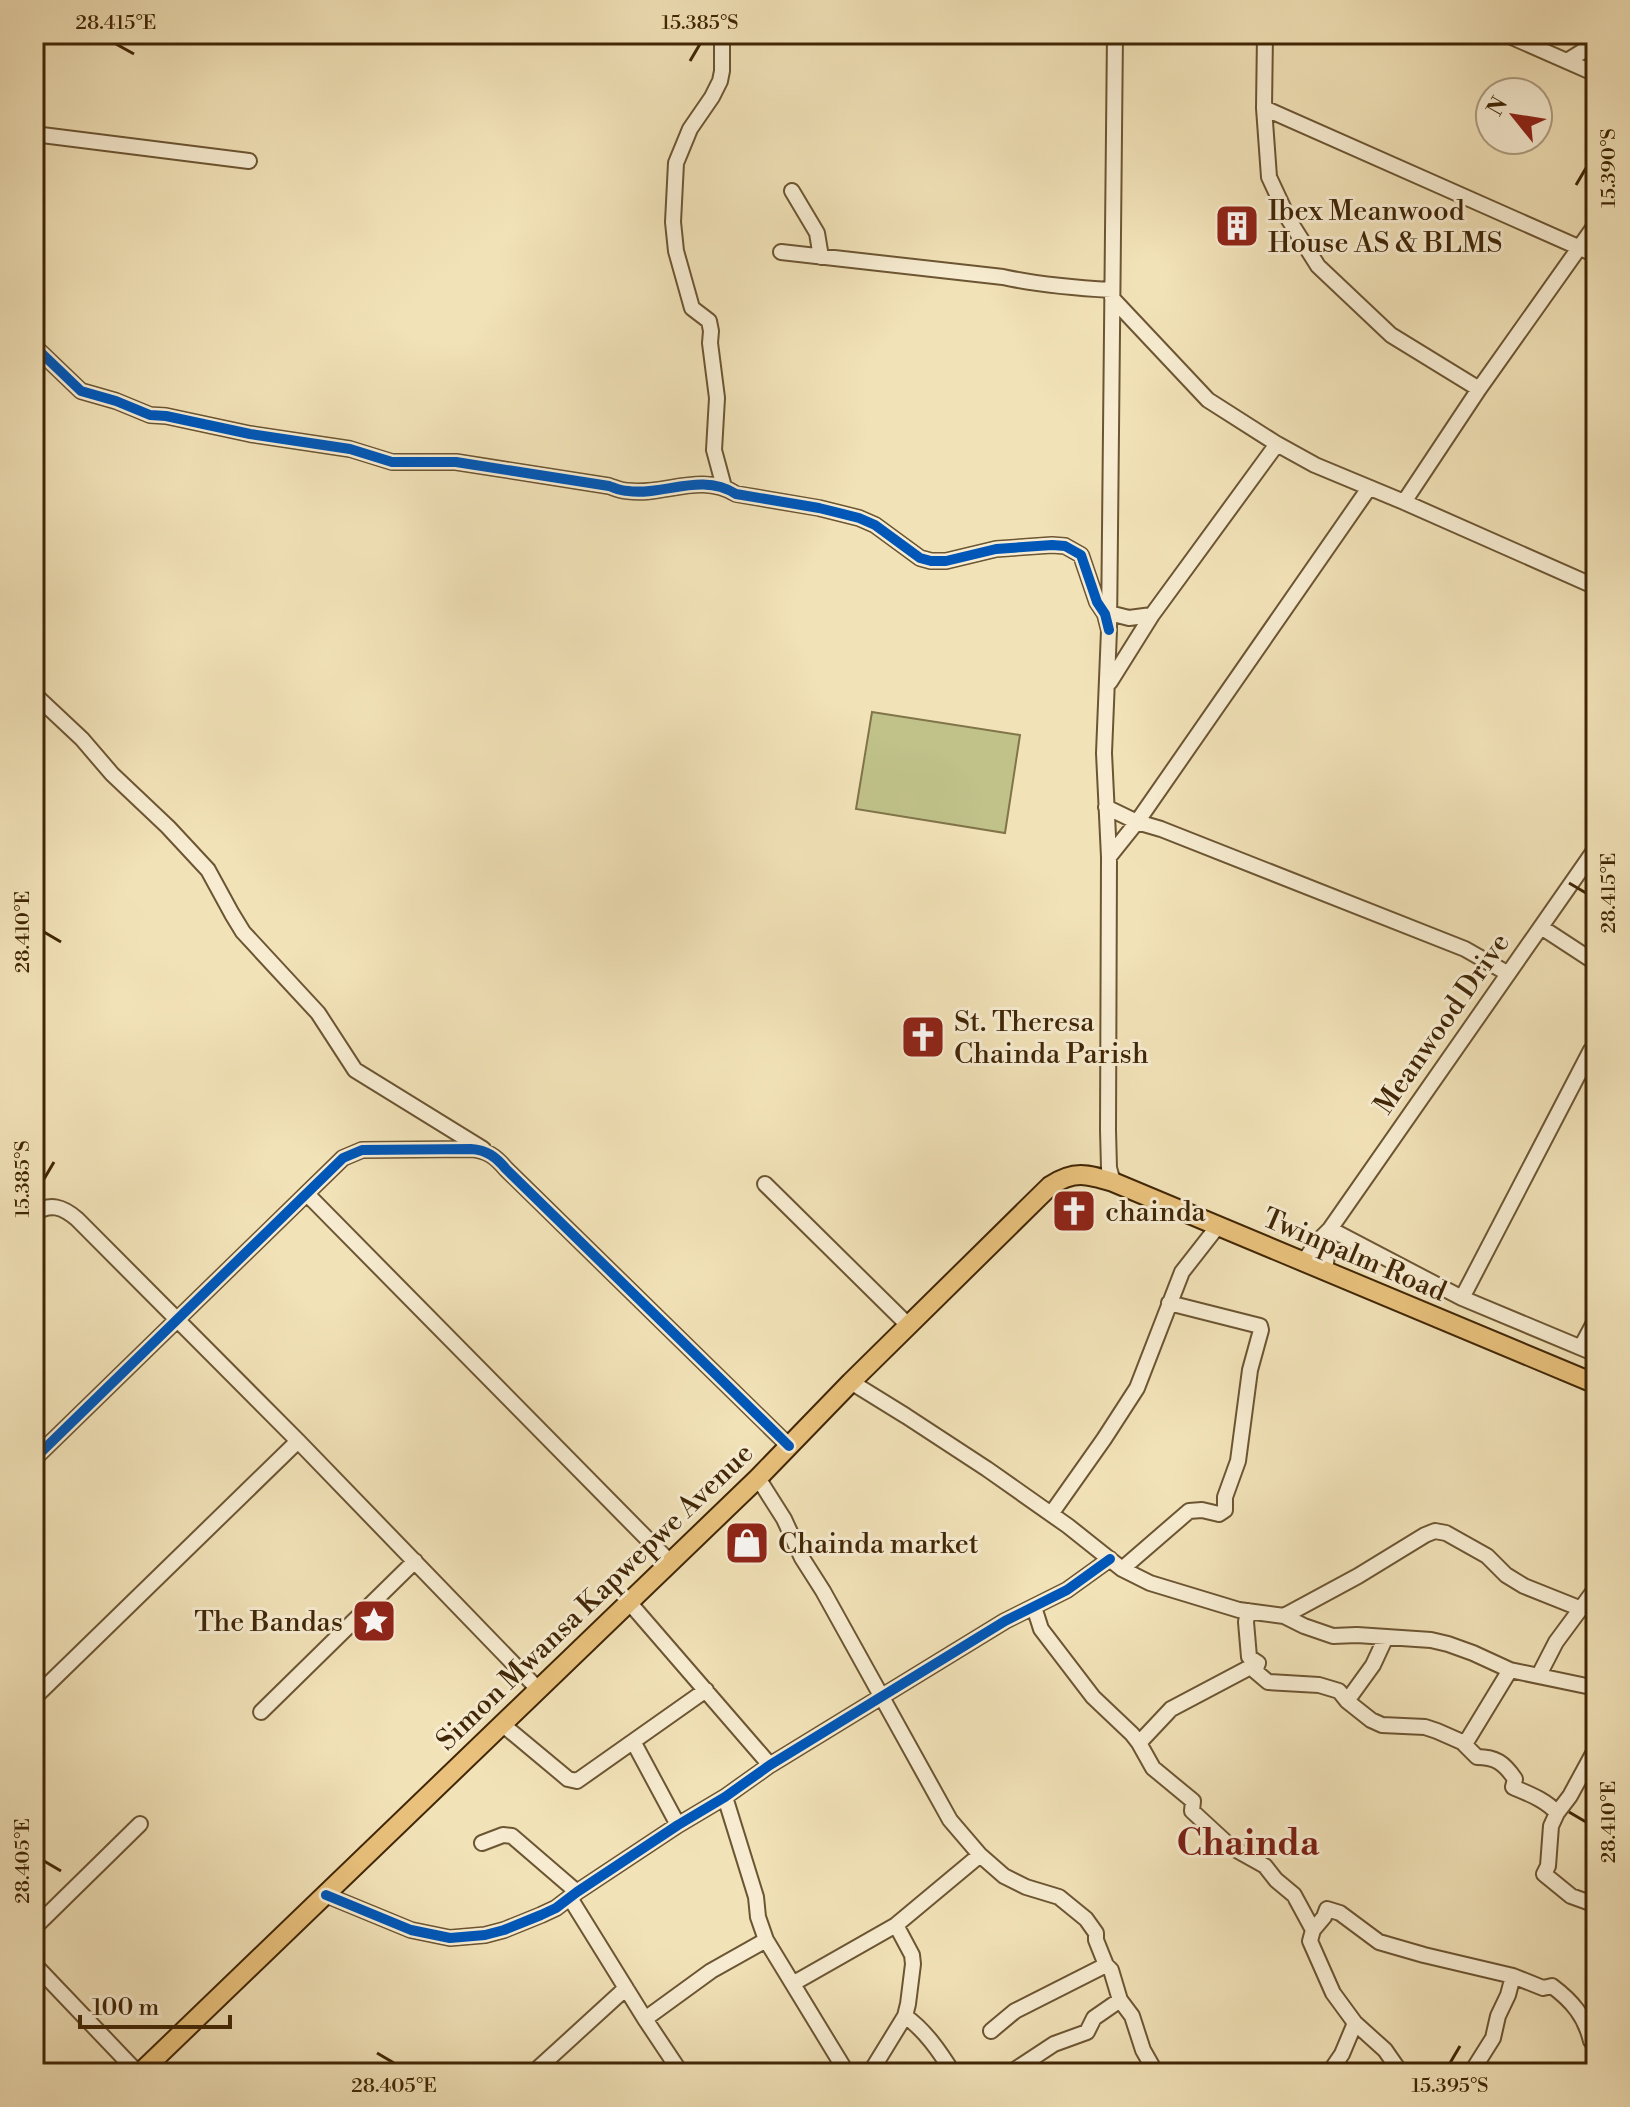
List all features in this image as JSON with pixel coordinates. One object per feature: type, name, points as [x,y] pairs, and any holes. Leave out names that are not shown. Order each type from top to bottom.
[{"type":"main road","name":"Simon Mwansa Kapwepwe Avenue","points":[[139,2073],[758,1478],[1050,1186],[1061,1178],[1075,1174],[1093,1175]]},
{"type":"main road","name":"Twinpalm Road","points":[[1093,1175],[1596,1384]]},
{"type":"street","points":[[722,34],[720,81],[690,129],[676,163],[673,222],[676,251],[692,308],[709,321],[711,331],[717,398],[714,450],[724,487]]},
{"type":"street","points":[[1113,1182],[1109,1168],[1108,1130],[1109,857],[1104,753],[1109,630],[1115,34]]},
{"type":"street","points":[[1265,34],[1264,108],[1269,177],[1289,220],[1318,266],[1391,335],[1479,389]]},
{"type":"street","points":[[1505,34],[1596,74]]},
{"type":"street","points":[[1567,61],[1596,43]]},
{"type":"street","points":[[1264,108],[1596,255]]},
{"type":"street","points":[[34,134],[249,161]]},
{"type":"street","points":[[792,191],[817,233],[821,257]]},
{"type":"street","points":[[1404,502],[1479,389],[1596,224]]},
{"type":"street","points":[[781,252],[1003,277],[1112,294],[1208,400],[1277,444],[1315,465],[1596,587]]},
{"type":"street","points":[[34,346],[81,391],[150,415],[304,444],[350,449],[392,462],[456,462],[627,491],[645,492],[699,484],[724,487],[736,494],[859,518],[875,525],[920,558],[931,561],[946,561],[996,549],[1065,546],[1076,550],[1085,563],[1109,630]]},
{"type":"street","points":[[1108,685],[1152,615],[1277,444]]},
{"type":"street","points":[[1109,857],[1137,822],[1369,488]]},
{"type":"street","points":[[1109,613],[1129,618],[1152,615]]},
{"type":"street","points":[[34,694],[179,837],[208,870],[243,932],[318,1013],[355,1070],[496,1158],[789,1446]]},
{"type":"street","points":[[1106,807],[1137,822],[1465,949],[1507,973]]},
{"type":"street","name":"Meanwood Drive","points":[[1303,1263],[1330,1229],[1596,848]]},
{"type":"street","points":[[1541,927],[1596,963]]},
{"type":"street","points":[[1462,1298],[1591,1050]]},
{"type":"street","points":[[34,1459],[343,1158],[362,1150],[471,1149],[482,1150],[496,1158]]},
{"type":"street","points":[[765,1184],[909,1326]]},
{"type":"street","points":[[307,1194],[670,1562]]},
{"type":"street","points":[[34,1214],[47,1206],[68,1211],[298,1441],[538,1689]]},
{"type":"street","points":[[1051,1514],[1137,1388],[1182,1272],[1218,1226]]},
{"type":"street","points":[[1325,1272],[1330,1229],[1462,1298],[1596,1354]]},
{"type":"street","points":[[1122,1569],[1189,1511],[1219,1514],[1225,1510],[1225,1497],[1238,1461],[1250,1370],[1260,1326],[1169,1303]]},
{"type":"street","points":[[1581,1347],[1596,1319]]},
{"type":"street","points":[[851,1382],[1051,1514],[1122,1569],[1150,1583],[1248,1611],[1284,1616],[1333,1636],[1412,1637],[1448,1644],[1510,1670],[1596,1688]]},
{"type":"street","points":[[34,1698],[298,1441]]},
{"type":"street","points":[[758,1478],[784,1519],[802,1558],[950,1820],[980,1855],[1013,1882],[1059,1897],[1086,1919],[1096,1933],[1120,2000],[1132,2016],[1143,2050],[1156,2073]]},
{"type":"street","points":[[1284,1616],[1435,1531],[1446,1533],[1487,1556],[1506,1575],[1524,1586],[1579,1608]]},
{"type":"street","points":[[326,1895],[411,1930],[450,1938],[504,1930],[556,1908],[770,1765],[1005,1621],[1067,1590],[1110,1559]]},
{"type":"street","points":[[261,1712],[415,1561]]},
{"type":"street","points":[[1539,1675],[1556,1642],[1596,1588]]},
{"type":"street","points":[[628,1601],[770,1765]]},
{"type":"street","points":[[1034,1607],[1041,1629],[1093,1697],[1139,1743],[1153,1768],[1193,1801],[1192,1811],[1231,1847],[1265,1866],[1294,1895],[1313,1930]]},
{"type":"street","points":[[1248,1611],[1249,1657],[1258,1663]]},
{"type":"street","points":[[1347,1701],[1373,1665],[1386,1637]]},
{"type":"street","points":[[1139,1743],[1171,1709],[1258,1663]]},
{"type":"street","points":[[1258,1663],[1255,1671],[1268,1682],[1319,1685],[1339,1691],[1371,1720],[1382,1725],[1425,1727],[1465,1744],[1477,1757],[1492,1757],[1515,1779],[1513,1787],[1553,1807],[1557,1813]]},
{"type":"street","points":[[1465,1744],[1510,1670]]},
{"type":"street","points":[[502,1724],[572,1781],[581,1779],[706,1690]]},
{"type":"street","points":[[634,1743],[678,1825]]},
{"type":"street","points":[[1596,1748],[1551,1826],[1548,1866],[1544,1874],[1571,1896],[1596,1905]]},
{"type":"street","points":[[725,1797],[766,1940],[847,2073]]},
{"type":"street","points":[[34,1928],[140,1824]]},
{"type":"street","points":[[482,1843],[503,1835],[512,1836],[573,1895],[626,1988],[681,2073]]},
{"type":"street","points":[[794,1983],[896,1925],[980,1855]]},
{"type":"street","points":[[1401,2073],[1385,2050],[1355,2023],[1333,1993],[1310,1941],[1313,1930],[1327,1909],[1340,1913],[1379,1942],[1513,1976],[1543,1988],[1552,1986],[1570,2000],[1587,2023],[1591,2041],[1596,2043]]},
{"type":"street","points":[[870,2073],[905,2016],[913,1964],[912,1955],[896,1925]]},
{"type":"street","points":[[645,2019],[711,1971],[766,1940]]},
{"type":"street","points":[[34,1964],[139,2073]]},
{"type":"street","points":[[991,2031],[1015,2011],[1106,1965]]},
{"type":"street","points":[[1471,2073],[1493,2038],[1513,1976]]},
{"type":"street","points":[[533,2073],[626,1988]]},
{"type":"street","points":[[1010,2073],[1054,2044],[1087,2032],[1094,2018],[1120,2000]]},
{"type":"street","points":[[905,2016],[915,2023],[953,2073]]},
{"type":"street","points":[[1329,2073],[1342,2054],[1355,2023]]},
{"type":"green space","points":[[872,712],[1020,735],[1005,833],[856,809]]},
{"type":"cycle path","points":[[34,346],[81,391],[150,415],[350,449],[392,462],[456,462],[625,491],[709,485],[736,494],[859,518],[875,525],[920,558],[931,561],[946,561],[996,549],[1065,546],[1081,555],[1109,630]]},
{"type":"cycle path","points":[[34,1459],[343,1158],[362,1150],[471,1149],[491,1155],[789,1446]]},
{"type":"cycle path","points":[[326,1895],[411,1930],[450,1938],[485,1935],[541,1915],[770,1765],[1005,1621],[1067,1590],[1110,1559]]},
{"type":"place","name":"Ibex Meanwood House AS & BLMS","points":[[1237,226]]},
{"type":"place","name":"St. Theresa Chainda Parish","points":[[923,1037]]},
{"type":"place","name":"chainda","points":[[1074,1211]]},
{"type":"place","name":"Chainda market","points":[[747,1543]]},
{"type":"place","name":"The Bandas","points":[[374,1621]]},
{"type":"district","name":"Chainda","points":[[1248,1842]]}]
